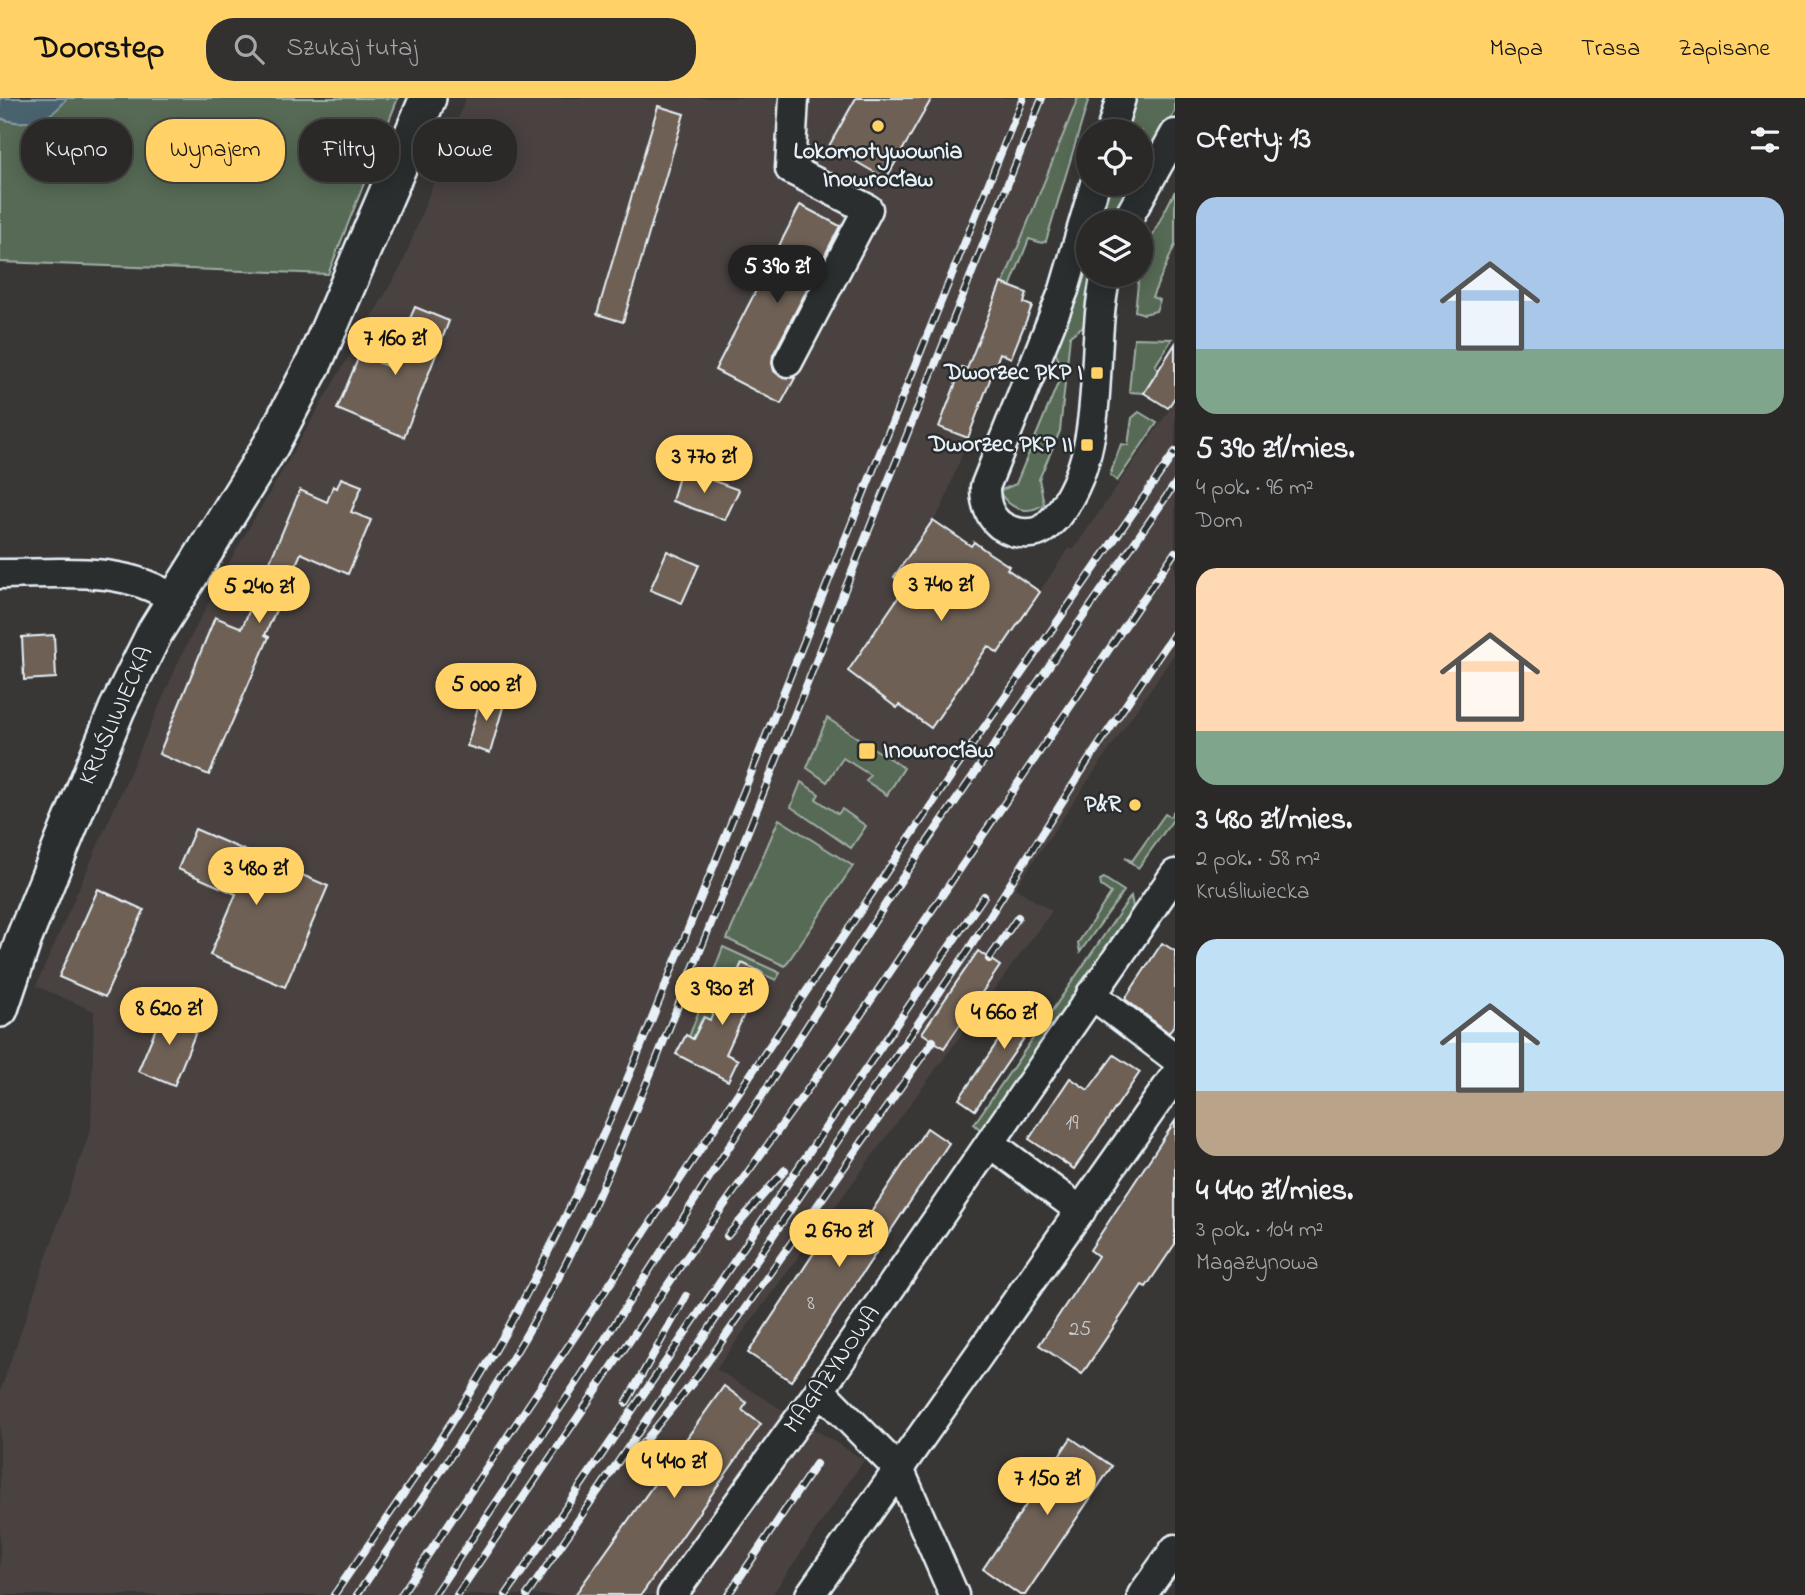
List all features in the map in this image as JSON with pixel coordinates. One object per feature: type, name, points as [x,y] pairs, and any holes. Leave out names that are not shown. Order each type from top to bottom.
[{"type":"main road","name":"KRUŚLIWIECKA","points":[[0,1009],[24,938],[117,709],[155,632],[271,446],[316,361],[428,98]]},
{"type":"street","points":[[789,362],[868,209],[790,169],[794,98]]},
{"type":"street","points":[[1115,119],[1121,98]]},
{"type":"street","points":[[1133,210],[1175,134]]},
{"type":"street","points":[[1076,247],[1051,325],[988,475],[985,502],[993,519],[1004,528],[1020,534],[1037,533],[1048,526],[1065,503],[1080,472],[1094,404],[1105,287]]},
{"type":"street","points":[[0,574],[110,574],[138,580],[175,600]]},
{"type":"street","name":"MAGAZYNOWA","points":[[672,1595],[820,1390],[1175,874]]},
{"type":"street","points":[[1091,994],[1175,1058]]},
{"type":"street","points":[[810,1595],[900,1471],[1175,1076]]},
{"type":"street","points":[[990,1143],[1081,1211]]},
{"type":"street","points":[[820,1390],[900,1471],[954,1595]]},
{"type":"street","points":[[1142,1595],[1175,1549]]},
{"type":"shaded area","points":[[466,98],[1078,98],[1003,283],[1028,293],[1024,303],[1032,306],[1011,358],[1002,354],[991,378],[942,507],[934,520],[971,545],[974,542],[1040,591],[1069,548],[1073,550],[1175,402],[1175,653],[1015,888],[1052,911],[716,1369],[864,1460],[772,1595],[0,1595],[0,1392],[91,1128],[94,1011],[36,986],[182,654],[236,550],[402,265],[434,182],[517,182],[517,119],[458,119]]},
{"type":"green space","points":[[0,98],[398,98],[390,119],[299,119],[299,182],[365,182],[328,274],[0,262]]},
{"type":"green space","points":[[1078,98],[1089,98],[1083,119],[1076,119],[1076,141],[1046,241],[1042,243],[1029,239],[1010,287],[1003,284]]},
{"type":"green space","points":[[1132,98],[1175,98],[1175,112],[1153,151],[1153,119],[1126,119]]},
{"type":"green space","points":[[1175,191],[1175,245],[1152,297],[1160,300],[1156,311],[1144,314],[1135,311],[1138,287],[1153,287],[1153,234]]},
{"type":"green space","points":[[1102,196],[1127,196],[1120,210],[1098,210]]},
{"type":"green space","points":[[1076,275],[1076,287],[1095,287],[1091,320],[1070,336],[1060,431],[1039,479],[1044,504],[1031,510],[1019,509],[1008,502],[999,491],[1016,484],[1063,371],[1052,344]]},
{"type":"green space","points":[[1134,338],[1172,339],[1155,366],[1159,369],[1144,393],[1129,392]]},
{"type":"green space","points":[[1139,412],[1157,423],[1117,481],[1110,475],[1121,444],[1128,445],[1132,418]]},
{"type":"green space","points":[[827,718],[904,768],[887,795],[866,781],[870,775],[843,758],[827,782],[807,768]]},
{"type":"green space","points":[[801,782],[819,794],[816,799],[838,814],[842,809],[866,826],[851,848],[791,807]]},
{"type":"green space","points":[[1175,809],[1175,817],[1138,868],[1125,858],[1132,861],[1165,814],[1170,817]]},
{"type":"green space","points":[[779,819],[853,866],[785,966],[727,939]]},
{"type":"green space","points":[[1104,878],[1124,891],[1080,952],[1078,943],[1111,893],[1101,886],[1100,880]]},
{"type":"green space","points":[[1131,896],[1133,907],[982,1131],[974,1124]]},
{"type":"green space","points":[[723,947],[780,973],[776,980],[765,975],[750,1005],[747,1004],[762,973],[742,963],[727,995],[723,994],[710,1020],[703,1017],[693,1039],[689,1037]]},
{"type":"water","points":[[0,98],[67,98],[54,112],[40,119],[21,119],[19,122],[0,118]]},
{"type":"building","name":"Lokomotywownia Inowrocław","points":[[856,98],[932,98],[886,179],[829,146]]},
{"type":"building","points":[[658,106],[684,114],[623,322],[597,314]]},
{"type":"building","points":[[800,205],[840,226],[773,355],[774,371],[781,377],[795,378],[781,404],[715,370]]},
{"type":"building","points":[[1001,283],[1027,293],[1024,303],[1032,306],[1011,358],[1000,353],[968,438],[939,427],[962,367],[967,369]]},
{"type":"building","points":[[415,307],[449,321],[404,437],[337,409],[360,354],[389,367]]},
{"type":"building","points":[[1175,344],[1175,397],[1168,408],[1144,393]]},
{"type":"building","points":[[681,469],[739,490],[725,520],[672,501]]},
{"type":"building","points":[[341,478],[362,486],[351,512],[371,520],[348,574],[301,553],[265,635],[269,637],[209,775],[159,754],[215,617],[242,628],[300,490],[327,502],[333,486],[337,488]]},
{"type":"building","points":[[933,520],[971,546],[974,542],[1040,592],[998,653],[988,646],[931,728],[899,705],[897,708],[848,671],[906,586],[894,577]]},
{"type":"building","points":[[667,551],[699,565],[682,603],[650,590]]},
{"type":"building","points":[[54,635],[56,678],[24,680],[22,637]]},
{"type":"building","points":[[482,693],[505,700],[490,753],[467,746]]},
{"type":"building","points":[[195,829],[328,886],[285,987],[210,955],[236,894],[178,869]]},
{"type":"building","points":[[98,889],[144,910],[105,997],[59,977]]},
{"type":"building","points":[[1162,943],[1175,951],[1175,1023],[1169,1033],[1125,999]]},
{"type":"building","points":[[978,951],[1000,966],[944,1048],[922,1033]]},
{"type":"building","points":[[742,963],[763,973],[726,1054],[738,1060],[728,1081],[676,1054],[686,1035],[693,1039],[704,1017],[710,1020],[723,993],[727,995]]},
{"type":"building","points":[[1031,992],[1048,1003],[975,1110],[959,1099]]},
{"type":"building","points":[[165,1007],[200,1022],[174,1086],[138,1071]]},
{"type":"building","points":[[1114,1055],[1140,1072],[1074,1169],[1029,1139],[1070,1078],[1088,1090]]},
{"type":"building","points":[[1175,1121],[1175,1244],[1146,1287],[1142,1285],[1082,1374],[1039,1345],[1098,1256],[1090,1250]]},
{"type":"building","points":[[927,1128],[949,1143],[791,1381],[748,1353],[831,1227],[852,1241]]},
{"type":"building","points":[[724,1386],[747,1403],[742,1410],[761,1424],[641,1595],[575,1595]]},
{"type":"building","points":[[1071,1438],[1112,1466],[1025,1595],[1020,1595],[983,1569]]},
{"type":"railway","points":[[334,1595],[474,1387],[532,1283],[587,1171],[637,1056],[1023,98]]},
{"type":"railway","points":[[357,1595],[504,1372],[549,1295],[592,1210],[655,1063],[1042,98]]},
{"type":"railway","points":[[401,1595],[963,758],[1175,452]]},
{"type":"railway","points":[[434,1595],[576,1384],[903,877],[1175,484]]},
{"type":"railway","points":[[457,1595],[684,1261],[856,1022],[1175,552]]},
{"type":"railway","points":[[527,1595],[969,949],[1088,761],[1175,632]]},
{"type":"railway","points":[[506,1595],[984,896]]},
{"type":"railway","points":[[989,959],[1018,917]]},
{"type":"railway","points":[[634,1454],[694,1381],[933,1041]]},
{"type":"railway","points":[[727,1236],[785,1170]]},
{"type":"railway","points":[[626,1403],[686,1296]]},
{"type":"railway","points":[[728,1595],[816,1464]]},
{"type":"place","name":"Lokomotywownia Inowrocław","points":[[878,126]]},
{"type":"place","name":"Dworzec PKP I","points":[[1097,373]]},
{"type":"place","name":"Dworzec PKP II","points":[[1087,445]]},
{"type":"place","name":"Inowrocław","points":[[867,751]]},
{"type":"place","name":"P&R","points":[[1135,805]]}]
